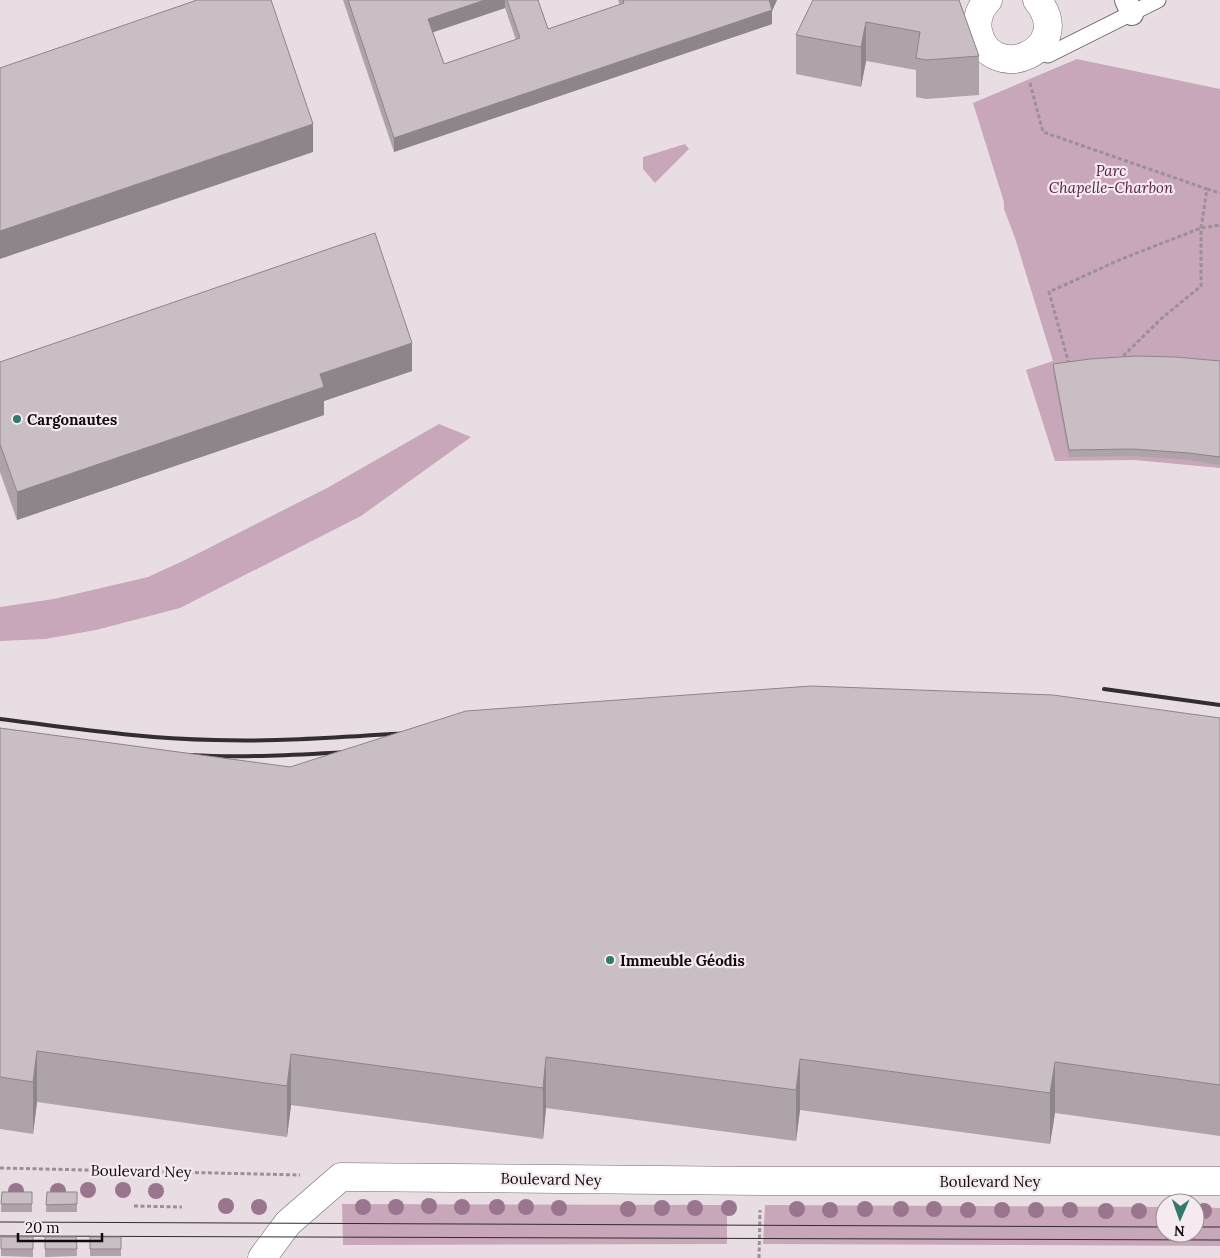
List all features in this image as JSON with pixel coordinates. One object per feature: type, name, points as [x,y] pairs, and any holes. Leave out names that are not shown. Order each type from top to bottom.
[{"type":"street","points":[[979,5],[977,26],[980,38],[986,48],[994,55],[1004,59],[1015,60],[1025,58],[1041,45],[1047,28],[1047,19],[1043,8],[1037,0]]},
{"type":"street","points":[[262,1258],[288,1223],[341,1177]]},
{"type":"street","name":"Boulevard Ney","points":[[341,1177],[761,1181],[1220,1181]]},
{"type":"lane","points":[[1034,52],[1048,55],[1129,7],[1158,0]]},
{"type":"path","points":[[1030,81],[1043,132],[1220,193]]},
{"type":"path","points":[[1120,362],[1123,356],[1162,318],[1201,286],[1202,228],[1207,189]]},
{"type":"path","points":[[1071,371],[1049,292],[1119,260],[1202,228],[1220,225]]},
{"type":"path","name":"Boulevard Ney","points":[[0,1168],[341,1177]]},
{"type":"path","points":[[759,1258],[761,1181]]},
{"type":"path","points":[[134,1206],[182,1207]]},
{"type":"green space","name":"Parc Chapelle-Charbon","points":[[1077,59],[1220,89],[1220,468],[1134,460],[1055,461],[1026,370],[1053,361],[1015,238],[1004,209],[1004,202],[973,103]]},
{"type":"green space","points":[[685,144],[689,149],[655,183],[643,169],[643,157]]},
{"type":"green space","points":[[439,424],[471,437],[361,516],[180,608],[96,630],[45,639],[0,641],[0,607],[54,599],[148,577],[327,488]]},
{"type":"green space","points":[[342,1204],[727,1205],[727,1244],[343,1245]]},
{"type":"green space","points":[[765,1205],[1155,1207],[1155,1243],[1205,1243],[1205,1207],[1220,1208],[1220,1246],[763,1244]]},
{"type":"building","points":[[197,0],[271,0],[313,124],[0,231],[0,68]]},
{"type":"building","points":[[348,0],[485,0],[428,19],[444,64],[520,38],[507,0],[538,0],[548,29],[624,3],[623,0],[769,0],[772,10],[394,138]]},
{"type":"building","points":[[813,0],[959,0],[979,56],[926,60],[916,58],[920,32],[866,22],[861,47],[796,35]]},
{"type":"building","points":[[375,233],[412,343],[320,374],[324,387],[17,492],[0,444],[0,362]]},
{"type":"building","points":[[1135,356],[1220,361],[1220,457],[1133,449],[1069,450],[1053,364]]},
{"type":"building","name":"Immeuble Géodis","points":[[811,686],[1053,695],[1220,718],[1220,1085],[1055,1062],[1050,1093],[800,1059],[796,1090],[546,1057],[543,1088],[291,1054],[287,1086],[37,1051],[33,1082],[0,1077],[0,728],[290,767],[466,711]]},
{"type":"building","points":[[2,1192],[32,1192],[32,1204],[1,1204]]},
{"type":"building","points":[[47,1192],[77,1192],[77,1204],[46,1205]]},
{"type":"building","points":[[1,1237],[33,1237],[33,1249],[1,1249]]},
{"type":"building","points":[[45,1237],[76,1237],[77,1249],[45,1249]]},
{"type":"building","points":[[90,1237],[121,1237],[121,1249],[90,1249]]},
{"type":"tram line","points":[[0,1222],[1155,1227]]},
{"type":"tram line","points":[[1205,1227],[1220,1227]]},
{"type":"tram line","points":[[0,1236],[1220,1240]]},
{"type":"railway","points":[[1104,689],[1220,705]]},
{"type":"railway","points":[[0,719],[161,738],[188,739],[288,740],[409,733]]},
{"type":"railway","points":[[190,755],[250,756],[348,752]]},
{"type":"place","name":"Cargonautes","points":[[17,419]]},
{"type":"place","name":"Immeuble Géodis","points":[[610,960]]}]
